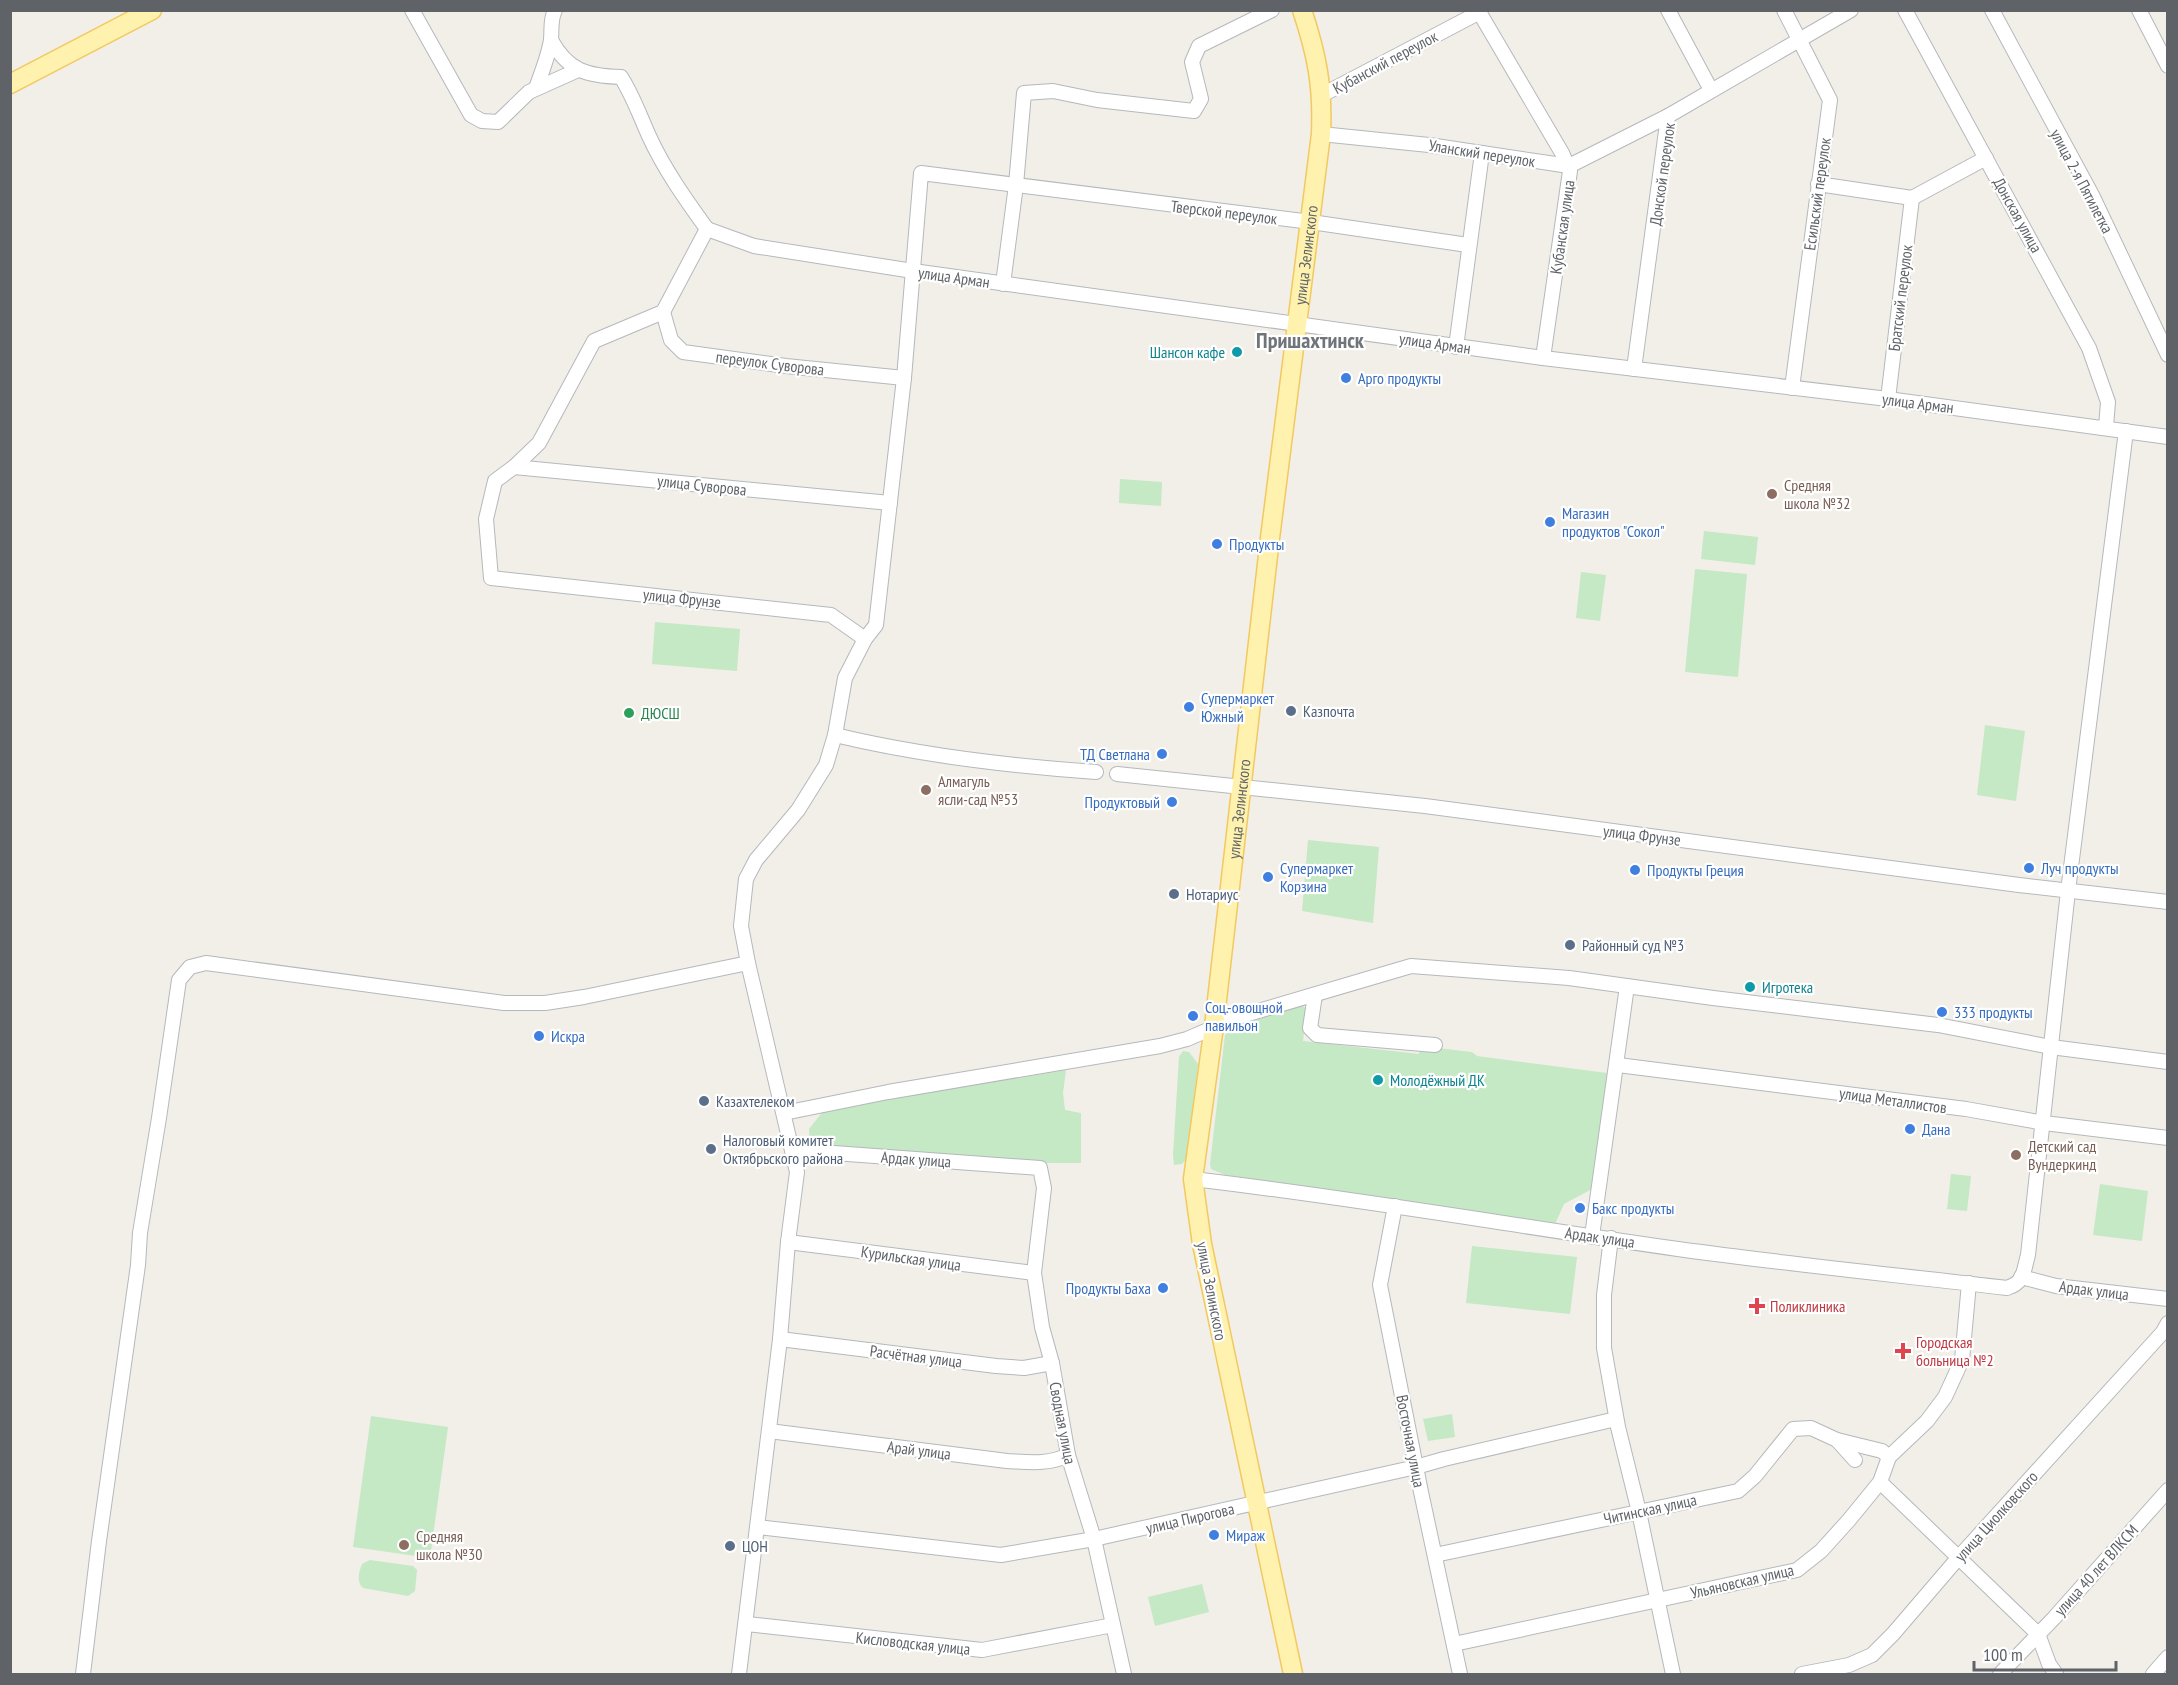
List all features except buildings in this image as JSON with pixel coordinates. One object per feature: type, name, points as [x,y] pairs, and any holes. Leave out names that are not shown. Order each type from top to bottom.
[{"type":"main road","points":[[10,84],[152,10]]},
{"type":"main road","name":"улица Зелинского","points":[[1293,1674],[1202,1244],[1193,1179],[1214,1026],[1296,325],[1321,134],[1322,95],[1318,66],[1302,10]]},
{"type":"street","points":[[412,10],[471,115],[482,121],[498,123],[529,92],[578,70]]},
{"type":"street","points":[[536,88],[551,40],[551,17],[555,10]]},
{"type":"street","points":[[1003,284],[1016,185],[1024,93],[1053,91],[1097,100],[1194,111],[1201,99],[1192,62],[1199,46],[1272,10]]},
{"type":"street","points":[[1668,10],[1711,90]]},
{"type":"street","name":"Есильский переулок","points":[[1784,10],[1830,100],[1792,388]]},
{"type":"street","name":"Донской переулок","points":[[1634,369],[1668,116],[1851,10]]},
{"type":"street","name":"Донская улица","points":[[1905,10],[2089,348],[2108,402],[2106,427]]},
{"type":"street","name":"улица 2-я Пятилетка","points":[[1992,10],[2092,195],[2168,355]]},
{"type":"street","points":[[2139,10],[2168,66]]},
{"type":"street","name":"Кубанский переулок","points":[[1322,95],[1479,11]]},
{"type":"street","name":"Кубанская улица","points":[[1479,11],[1569,166],[1570,176],[1543,358]]},
{"type":"street","points":[[514,467],[539,443],[594,341],[663,312],[707,228],[687,202],[650,137],[632,94],[621,77],[603,76],[578,70],[566,61],[551,40]]},
{"type":"street","points":[[1569,166],[1668,116]]},
{"type":"street","name":"Уланский переулок","points":[[1321,134],[1429,145],[1569,166]]},
{"type":"street","points":[[1456,347],[1482,153]]},
{"type":"street","points":[[1818,184],[1912,198],[1986,158]]},
{"type":"street","name":"Тверской переулок","points":[[913,271],[921,173],[1311,222],[1468,245]]},
{"type":"street","name":"Братский переулок","points":[[1888,399],[1912,198]]},
{"type":"street","name":"улица Арман","points":[[707,228],[754,246],[1003,284],[1456,347],[1888,399],[2168,437]]},
{"type":"street","points":[[739,1674],[747,1624],[780,1340],[788,1242],[797,1172],[741,926],[746,879],[756,860],[798,810],[826,765],[835,735],[845,678],[865,639],[876,625],[904,378],[913,271]]},
{"type":"street","name":"переулок Суворова","points":[[663,312],[671,340],[683,352],[786,366],[904,378]]},
{"type":"street","points":[[2022,1277],[2028,1255],[2068,891],[2126,431]]},
{"type":"street","name":"улица Суворова","points":[[514,467],[890,503]]},
{"type":"street","name":"улица Фрунзе","points":[[514,467],[495,482],[486,519],[491,579],[831,615],[865,639]]},
{"type":"street","points":[[835,735],[881,746],[1038,767],[1096,772]]},
{"type":"street","name":"улица Фрунзе","points":[[1117,774],[1425,806],[2068,891],[2168,902]]},
{"type":"street","points":[[83,1674],[99,1541],[138,1265],[140,1233],[179,980],[190,967],[206,963],[515,1003],[545,1003],[748,963]]},
{"type":"street","points":[[784,1113],[899,1090],[1160,1046],[1187,1039],[1238,1017],[1412,966],[1569,978],[1938,1025],[2051,1047],[2168,1062]]},
{"type":"street","points":[[1592,1236],[1618,1065],[1627,986]]},
{"type":"street","points":[[1314,995],[1310,1028],[1317,1035],[1435,1045]]},
{"type":"street","name":"улица Металлистов","points":[[1618,1065],[1966,1109],[2044,1123],[2168,1138]]},
{"type":"street","name":"Ардак улица","points":[[793,1150],[1040,1168]]},
{"type":"street","name":"Сводная улица","points":[[1040,1168],[1044,1188],[1034,1273],[1042,1327],[1052,1363],[1068,1455],[1094,1539],[1124,1674]]},
{"type":"street","name":"Ардак улица","points":[[1193,1179],[1806,1266],[2007,1288],[2017,1284],[2022,1277],[2056,1286],[2168,1299]]},
{"type":"street","name":"Восточная улица","points":[[1395,1206],[1380,1285],[1460,1674]]},
{"type":"street","points":[[1611,1238],[1604,1295],[1604,1348],[1616,1419],[1639,1512],[1673,1674]]},
{"type":"street","name":"Курильская улица","points":[[788,1242],[1034,1273]]},
{"type":"street","name":"Ульяновская улица","points":[[1454,1644],[1797,1570],[1821,1551],[1880,1482],[1889,1457],[1927,1421],[1945,1397],[1962,1360],[1969,1283]]},
{"type":"street","name":"улица Циолковского","points":[[1802,1674],[1849,1665],[1872,1655],[2163,1332],[2168,1323]]},
{"type":"street","name":"Расчётная улица","points":[[780,1340],[996,1366],[1024,1368],[1052,1363]]},
{"type":"street","name":"улица Пирогова","points":[[758,1527],[1001,1555],[1094,1539],[1416,1467],[1616,1419]]},
{"type":"street","name":"Читинская улица","points":[[1435,1555],[1738,1491],[1755,1476],[1793,1429],[1811,1428],[1837,1440]]},
{"type":"street","name":"Арай улица","points":[[769,1431],[1007,1461],[1058,1461],[1068,1455]]},
{"type":"street","points":[[1837,1440],[1882,1451],[1889,1457]]},
{"type":"street","points":[[1837,1440],[1855,1460]]},
{"type":"street","points":[[1880,1482],[2038,1634],[2049,1664],[2056,1674]]},
{"type":"street","name":"улица 40 лет ВЛКСМ","points":[[2000,1674],[2168,1490]]},
{"type":"street","name":"Кисловодская улица","points":[[747,1624],[982,1650],[1113,1625]]},
{"type":"street","points":[[2153,1674],[2168,1657]]},
{"type":"green space","points":[[1120,479],[1162,482],[1161,506],[1119,503]]},
{"type":"green space","points":[[1704,531],[1758,537],[1755,565],[1701,559]]},
{"type":"green space","points":[[1695,569],[1747,574],[1738,677],[1685,672]]},
{"type":"green space","points":[[1581,572],[1606,575],[1600,621],[1576,618]]},
{"type":"green space","points":[[655,622],[740,629],[737,671],[652,664]]},
{"type":"green space","points":[[1985,725],[2025,731],[2016,801],[1977,795]]},
{"type":"green space","points":[[1308,840],[1379,847],[1373,923],[1302,911]]},
{"type":"green space","points":[[1301,1005],[1307,1009],[1303,1041],[1419,1054],[1420,1046],[1607,1073],[1592,1189],[1564,1204],[1555,1224],[1225,1175],[1211,1169],[1225,1035],[1231,1028]]},
{"type":"green space","points":[[1183,1051],[1189,1052],[1198,1064],[1187,1158],[1182,1164],[1174,1165],[1179,1057]]},
{"type":"green space","points":[[1066,1070],[1063,1093],[1065,1110],[1081,1113],[1081,1163],[1046,1163],[810,1146],[809,1129],[824,1110]]},
{"type":"green space","points":[[1951,1174],[1971,1176],[1967,1211],[1947,1209]]},
{"type":"green space","points":[[2100,1184],[2148,1191],[2142,1241],[2093,1235]]},
{"type":"green space","points":[[1472,1246],[1577,1257],[1570,1314],[1466,1303]]},
{"type":"green space","points":[[1452,1414],[1455,1437],[1428,1441],[1423,1419]]},
{"type":"green space","points":[[371,1416],[448,1427],[430,1558],[353,1547]]},
{"type":"green space","points":[[370,1560],[413,1566],[417,1570],[415,1591],[408,1596],[363,1588],[359,1580],[360,1570],[362,1564]]},
{"type":"green space","points":[[1202,1584],[1209,1612],[1155,1626],[1148,1597]]},
{"type":"place","name":"Шансон кафе","points":[[1237,352]]},
{"type":"place","name":"Арго продукты","points":[[1346,378]]},
{"type":"place","name":"Средняя школа №32","points":[[1772,494]]},
{"type":"place","name":"Магазин продуктов \"Сокол\"","points":[[1550,522]]},
{"type":"place","name":"Продукты","points":[[1217,544]]},
{"type":"place","name":"Супермаркет Южный","points":[[1189,707]]},
{"type":"place","name":"Казпочта","points":[[1291,711]]},
{"type":"place","name":"ДЮСШ","points":[[629,713]]},
{"type":"place","name":"ТД Светлана","points":[[1162,754]]},
{"type":"place","name":"Алмагуль ясли-сад №53","points":[[926,790]]},
{"type":"place","name":"Продуктовый","points":[[1172,802]]},
{"type":"place","name":"Луч продукты","points":[[2029,868]]},
{"type":"place","name":"Продукты Греция","points":[[1635,870]]},
{"type":"place","name":"Супермаркет Корзина","points":[[1268,877]]},
{"type":"place","name":"Нотариус","points":[[1174,894]]},
{"type":"place","name":"Районный суд №3","points":[[1570,945]]},
{"type":"place","name":"Игротека","points":[[1750,987]]},
{"type":"place","name":"333 продукты","points":[[1942,1012]]},
{"type":"place","name":"Соц.-овощной павильон","points":[[1193,1016]]},
{"type":"place","name":"Искра","points":[[539,1036]]},
{"type":"place","name":"Молодёжный ДК","points":[[1378,1080]]},
{"type":"place","name":"Казахтелеком","points":[[704,1101]]},
{"type":"place","name":"Дана","points":[[1910,1129]]},
{"type":"place","name":"Налоговый комитет Октябрьского района","points":[[711,1149]]},
{"type":"place","name":"Детский сад Вундеркинд","points":[[2016,1155]]},
{"type":"place","name":"Бакс продукты","points":[[1580,1208]]},
{"type":"place","name":"Продукты Баха","points":[[1163,1288]]},
{"type":"place","name":"Поликлиника","points":[[1757,1306]]},
{"type":"place","name":"Городская больница №2","points":[[1903,1351]]},
{"type":"place","name":"Мираж","points":[[1214,1535]]},
{"type":"place","name":"Средняя школа №30","points":[[404,1545]]},
{"type":"place","name":"ЦОН","points":[[730,1546]]},
{"type":"district","name":"Пришахтинск","points":[[1310,340]]}]
